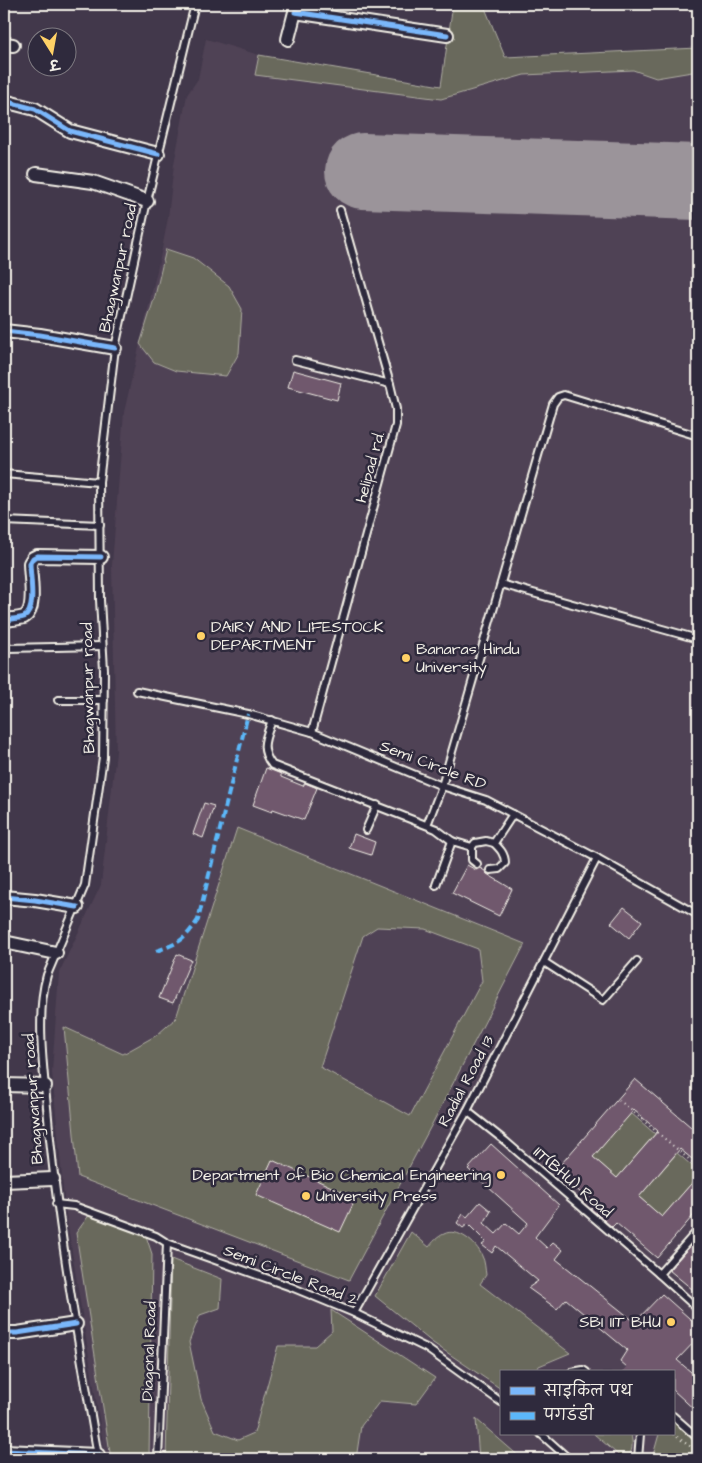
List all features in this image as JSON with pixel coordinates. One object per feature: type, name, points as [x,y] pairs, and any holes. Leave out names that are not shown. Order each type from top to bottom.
[{"type":"street","points":[[288,39],[296,8],[447,35]]},
{"type":"street","points":[[4,101],[35,109],[76,133],[158,154]]},
{"type":"street","points":[[36,174],[93,182],[147,201]]},
{"type":"street","points":[[4,331],[115,348]]},
{"type":"street","points":[[4,620],[25,616],[30,611],[32,604],[30,563],[32,558],[37,556],[101,557]]},
{"type":"street","points":[[4,897],[77,906]]},
{"type":"street","points":[[4,942],[56,953]]},
{"type":"street","points":[[4,1085],[45,1086]]},
{"type":"street","points":[[4,1181],[53,1178]]},
{"type":"street","points":[[4,1333],[17,1333],[76,1324]]},
{"type":"street","points":[[4,1451],[99,1457]]},
{"type":"lane","name":"Bhagwanpur road","points":[[99,1457],[56,1204],[45,1086],[41,1004],[43,988],[85,885],[103,757],[104,700],[99,482],[115,348],[147,201],[195,4]]},
{"type":"lane","name":"helipad rd.","points":[[312,732],[396,425],[396,409],[390,384],[340,210]]},
{"type":"lane","points":[[295,360],[390,384]]},
{"type":"lane","points":[[427,825],[442,786],[553,404],[558,397],[564,395],[698,436]]},
{"type":"lane","points":[[4,474],[99,482]]},
{"type":"lane","points":[[4,521],[100,524]]},
{"type":"lane","points":[[502,584],[698,639]]},
{"type":"lane","points":[[7,648],[102,646]]},
{"type":"lane","name":"Semi Circle RD","points":[[138,691],[272,720],[312,732],[442,786],[486,800],[597,858],[698,915]]},
{"type":"lane","points":[[58,700],[104,700]]},
{"type":"lane","points":[[272,720],[263,746],[266,757],[272,765],[427,825],[445,834],[452,841],[472,847]]},
{"type":"lane","points":[[366,830],[377,805]]},
{"type":"lane","points":[[494,843],[513,814]]},
{"type":"lane","points":[[436,884],[452,841]]},
{"type":"lane","points":[[477,864],[472,860],[472,847],[475,842],[486,841],[494,843],[502,851],[505,863],[499,869],[490,870]]},
{"type":"lane","name":"Radial Road 13","points":[[354,1313],[467,1111],[597,858]]},
{"type":"lane","points":[[544,962],[603,1000],[637,961]]},
{"type":"lane","name":"IIT(BHU) Road","points":[[467,1111],[660,1274],[698,1309]]},
{"type":"lane","name":"Semi Circle Road 2","points":[[56,1204],[74,1206],[156,1236],[167,1243],[291,1287],[354,1313],[426,1348],[500,1401]]},
{"type":"lane","points":[[660,1274],[698,1230]]},
{"type":"lane","name":"Diagonal Road","points":[[158,1459],[167,1243]]},
{"type":"lane","points":[[674,1417],[698,1438]]},
{"type":"lane","points":[[543,1436],[569,1459]]},
{"type":"lane","points":[[638,1459],[640,1436]]},
{"type":"path","points":[[619,1100],[698,1168]]},
{"type":"path","points":[[674,1435],[698,1452]]},
{"type":"shaded area","name":"Banaras Hindu University","points":[[453,4],[485,8],[505,57],[698,48],[698,1459],[105,1459],[65,1208],[52,1072],[59,973],[101,885],[116,752],[112,565],[124,412],[162,249],[168,218],[174,164],[187,95],[198,79],[206,39],[259,55],[441,86]]},
{"type":"green space","points":[[453,4],[485,8],[505,57],[698,48],[698,71],[656,78],[633,70],[524,75],[441,99],[255,75],[259,55],[441,86]]},
{"type":"green space","points":[[166,249],[193,258],[229,286],[242,309],[239,353],[226,376],[176,371],[154,362],[140,344],[155,296]]},
{"type":"green space","points":[[237,828],[525,944],[349,1280],[78,1177],[64,1027],[123,1054],[157,1035],[176,1018]],"holes":[[[377,927],[425,929],[478,949],[482,981],[410,1116],[320,1067],[363,936]]]},
{"type":"green space","points":[[631,1113],[655,1134],[617,1178],[593,1157]]},
{"type":"green space","points":[[677,1153],[698,1171],[698,1176],[662,1217],[639,1197]]},
{"type":"green space","points":[[90,1214],[144,1230],[152,1254],[149,1459],[111,1459],[76,1233]]},
{"type":"green space","points":[[411,1232],[429,1247],[444,1234],[449,1232],[460,1234],[476,1246],[484,1260],[486,1275],[480,1284],[570,1353],[539,1366],[536,1370],[500,1370],[500,1388],[433,1343],[375,1296]]},
{"type":"green space","points":[[171,1259],[222,1279],[220,1308],[200,1315],[189,1342],[201,1399],[215,1431],[238,1440],[254,1433],[278,1346],[315,1346],[332,1331],[331,1310],[435,1378],[416,1404],[380,1401],[361,1426],[356,1459],[166,1459]]},
{"type":"green space","points":[[476,1419],[522,1459],[479,1459]]},
{"type":"green space","points":[[674,1423],[698,1445],[698,1459],[652,1459],[658,1436],[674,1436]]},
{"type":"green space","points":[[596,1436],[631,1436],[632,1447],[630,1453],[627,1459],[623,1459]]},
{"type":"building","points":[[293,370],[341,383],[337,400],[288,387]]},
{"type":"building","points":[[266,768],[281,774],[281,777],[303,786],[305,783],[317,788],[304,820],[273,809],[272,812],[253,805]]},
{"type":"building","points":[[204,803],[214,806],[203,838],[193,834]]},
{"type":"building","points":[[354,834],[375,842],[371,855],[349,848]]},
{"type":"building","points":[[467,865],[476,870],[480,868],[512,889],[499,916],[452,893]]},
{"type":"building","points":[[624,907],[642,921],[629,938],[611,923]]},
{"type":"building","points":[[177,954],[191,960],[173,1003],[159,998]]},
{"type":"building","points":[[635,1079],[698,1133],[698,1164],[680,1149],[639,1197],[662,1217],[698,1176],[698,1210],[657,1258],[616,1223],[612,1227],[591,1209],[594,1204],[555,1171]],"holes":[[[634,1110],[658,1131],[617,1178],[593,1157]]]},
{"type":"building","points":[[491,1144],[559,1205],[535,1237],[547,1248],[553,1242],[563,1250],[556,1259],[635,1322],[662,1294],[698,1326],[698,1338],[677,1360],[698,1378],[698,1413],[674,1391],[674,1370],[624,1370],[627,1367],[620,1361],[627,1350],[566,1299],[557,1309],[528,1288],[538,1281],[496,1246],[492,1253],[482,1245],[486,1242],[468,1224],[463,1228],[457,1223],[463,1214],[467,1217],[480,1202],[491,1211],[484,1223],[496,1234],[506,1223],[519,1234],[528,1223],[468,1169]]},
{"type":"building","name":"University Press","points":[[272,1160],[356,1198],[340,1232],[256,1195]]},
{"type":"building","points":[[698,1237],[698,1294],[669,1270]]},
{"type":"runway","points":[[363,171],[698,182]]},
{"type":"marked path","points":[[156,951],[171,946],[180,940],[198,920],[248,714]]},
{"type":"cycle path","points":[[295,12],[447,35]]},
{"type":"cycle path","points":[[4,101],[35,109],[70,131],[158,154]]},
{"type":"cycle path","points":[[4,331],[115,348]]},
{"type":"cycle path","points":[[4,620],[22,618],[28,613],[32,601],[30,563],[33,558],[37,556],[101,557]]},
{"type":"cycle path","points":[[4,897],[77,907]]},
{"type":"cycle path","points":[[4,1333],[17,1333],[76,1324]]},
{"type":"cycle path","points":[[4,1451],[98,1455]]},
{"type":"place","name":"DAIRY AND LIFESTOCK DEPARTMENT","points":[[201,636]]},
{"type":"place","name":"Banaras Hindu University","points":[[406,658]]},
{"type":"place","name":"Department of Bio Chemical Engineering","points":[[501,1175]]},
{"type":"place","name":"University Press","points":[[306,1196]]},
{"type":"place","name":"SBI IIT BHU","points":[[671,1322]]}]
